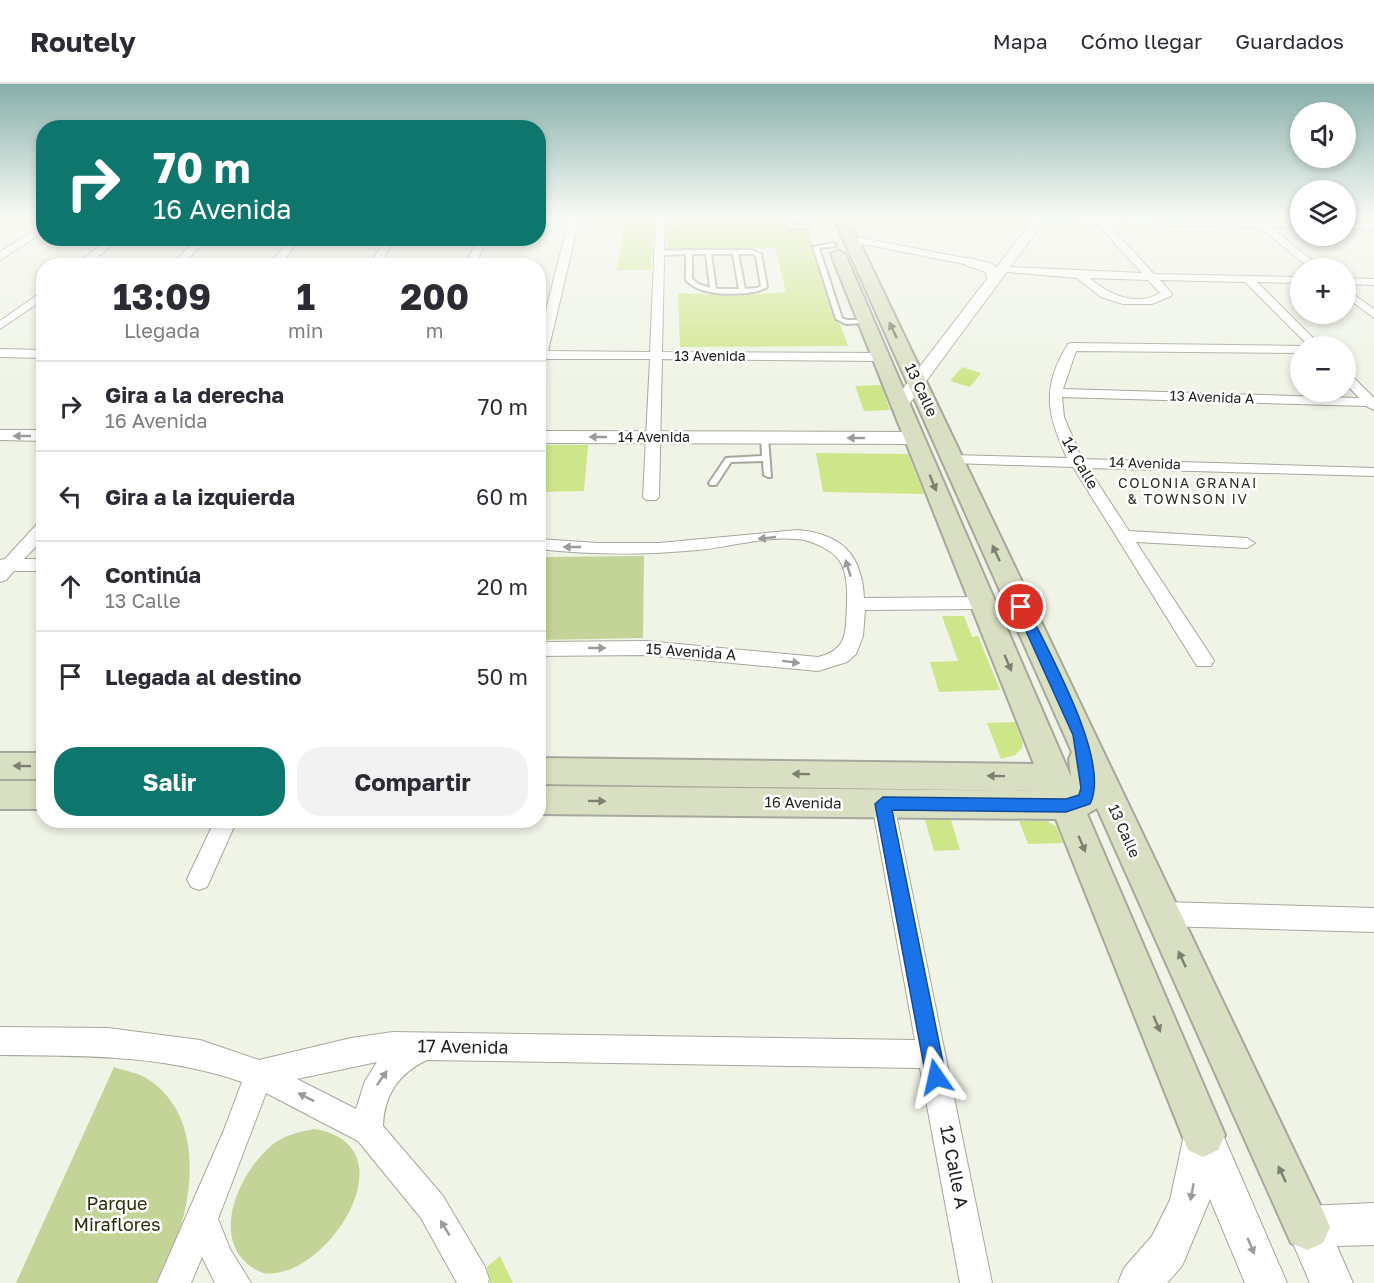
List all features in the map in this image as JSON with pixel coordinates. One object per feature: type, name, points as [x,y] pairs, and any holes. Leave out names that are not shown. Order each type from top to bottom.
[{"type":"main road","name":"13 Calle","points":[[852,272],[866,322],[880,357],[914,393],[914,438],[1203,1135]]},
{"type":"main road","name":"13 Calle","points":[[857,272],[914,393],[952,459],[1307,1227]]},
{"type":"main road","points":[[1061,791],[1085,800],[1088,788],[1080,735]]},
{"type":"main road","points":[[0,766],[36,766]]},
{"type":"main road","name":"16 Avenida","points":[[546,771],[1061,791]]},
{"type":"main road","name":"16 Avenida","points":[[546,800],[883,804],[1061,791]]},
{"type":"main road","points":[[0,795],[36,795]]},
{"type":"street","points":[[546,331],[560,272]]},
{"type":"street","points":[[651,496],[658,272]]},
{"type":"street","points":[[914,393],[1003,272]]},
{"type":"street","points":[[1034,272],[1290,280]]},
{"type":"street","points":[[1080,275],[1100,292],[1138,302],[1160,300],[1167,294],[1147,272]]},
{"type":"street","points":[[1248,279],[1305,336]]},
{"type":"street","points":[[1356,281],[1374,282]]},
{"type":"street","points":[[0,326],[36,299]]},
{"type":"street","points":[[1356,300],[1374,315]]},
{"type":"street","name":"14 Calle","points":[[1204,661],[1077,461],[1056,413],[1054,393],[1060,369],[1072,347],[1290,349]]},
{"type":"street","points":[[0,353],[36,354]]},
{"type":"street","name":"13 Avenida","points":[[546,356],[880,357]]},
{"type":"street","points":[[1356,387],[1372,404]]},
{"type":"street","name":"13 Avenida A","points":[[1054,393],[1372,404]]},
{"type":"street","points":[[0,435],[36,436]]},
{"type":"street","name":"14 Avenida","points":[[546,437],[914,438]]},
{"type":"street","name":"14 Avenida","points":[[952,459],[1077,461],[1374,472]]},
{"type":"street","points":[[3,569],[36,535]]},
{"type":"street","points":[[546,544],[612,548],[683,546],[806,536],[824,543],[848,561],[857,604],[982,603]]},
{"type":"street","points":[[1124,536],[1247,543]]},
{"type":"street","points":[[3,569],[36,566]]},
{"type":"street","name":"15 Avenida A","points":[[546,649],[646,648],[807,664],[826,662],[842,656],[852,646],[857,604]]},
{"type":"street","name":"12 Calle A","points":[[883,804],[976,1283]]},
{"type":"street","points":[[200,879],[222,828]]},
{"type":"street","points":[[1162,914],[1374,920]]},
{"type":"street","points":[[0,1041],[108,1042],[188,1052],[259,1074],[368,1131],[432,1207],[473,1279]]},
{"type":"street","name":"17 Avenida","points":[[259,1074],[351,1052],[393,1046],[932,1054]]},
{"type":"street","points":[[368,1131],[368,1109],[376,1087],[389,1068],[406,1054],[425,1047]]},
{"type":"street","points":[[172,1283],[238,1133],[259,1074]]},
{"type":"street","points":[[1138,1283],[1167,1251],[1189,1204],[1203,1135]]},
{"type":"street","name":"13 Calle","points":[[1203,1135],[1266,1283]]},
{"type":"street","points":[[202,1219],[219,1260],[235,1283]]},
{"type":"street","points":[[1307,1227],[1374,1224]]},
{"type":"street","name":"13 Calle","points":[[1307,1227],[1332,1283]]},
{"type":"lane","points":[[689,272],[689,280],[697,286],[712,291],[764,288],[762,272]]},
{"type":"lane","points":[[710,272],[712,291]]},
{"type":"lane","points":[[739,272],[742,290]]},
{"type":"lane","points":[[764,437],[768,475]]},
{"type":"lane","points":[[713,483],[729,460],[766,458]]},
{"type":"green space","points":[[644,556],[643,638],[546,640],[546,557]]},
{"type":"green space","name":"Parque Miraflores","points":[[114,1067],[149,1080],[166,1095],[178,1112],[185,1132],[190,1177],[182,1221],[172,1252],[156,1283],[16,1283]]},
{"type":"green space","points":[[314,1129],[343,1140],[357,1160],[359,1184],[350,1211],[333,1236],[311,1257],[287,1270],[263,1273],[245,1262],[235,1247],[231,1230],[232,1211],[238,1192],[247,1174],[272,1145],[287,1136]]},
{"type":"building","points":[[781,272],[819,272],[834,320],[840,324],[848,346],[680,347],[678,293],[735,296],[786,292]]},
{"type":"building","points":[[962,367],[981,373],[970,387],[950,381]]},
{"type":"building","points":[[881,385],[890,410],[864,411],[855,386]]},
{"type":"building","points":[[546,445],[588,445],[584,491],[546,492]]},
{"type":"building","points":[[816,453],[908,454],[924,494],[823,492]]},
{"type":"building","points":[[942,616],[964,616],[972,637],[978,636],[1000,690],[939,692],[930,662],[958,661]]},
{"type":"building","points":[[1015,722],[1023,743],[1022,748],[1015,755],[1001,759],[987,723]]},
{"type":"building","points":[[925,820],[951,820],[960,850],[934,851]]},
{"type":"building","points":[[1019,821],[1046,821],[1056,826],[1063,843],[1028,844]]},
{"type":"building","points":[[500,1256],[513,1283],[490,1283],[487,1267]]},
{"type":"district","name":"COLONIA GRANAI & TOWNSON IV","points":[[1188,492]]},
{"type":"route","points":[[936,1077],[883,804],[1066,806],[1085,800],[1088,788],[1080,735],[1021,607]]}]
